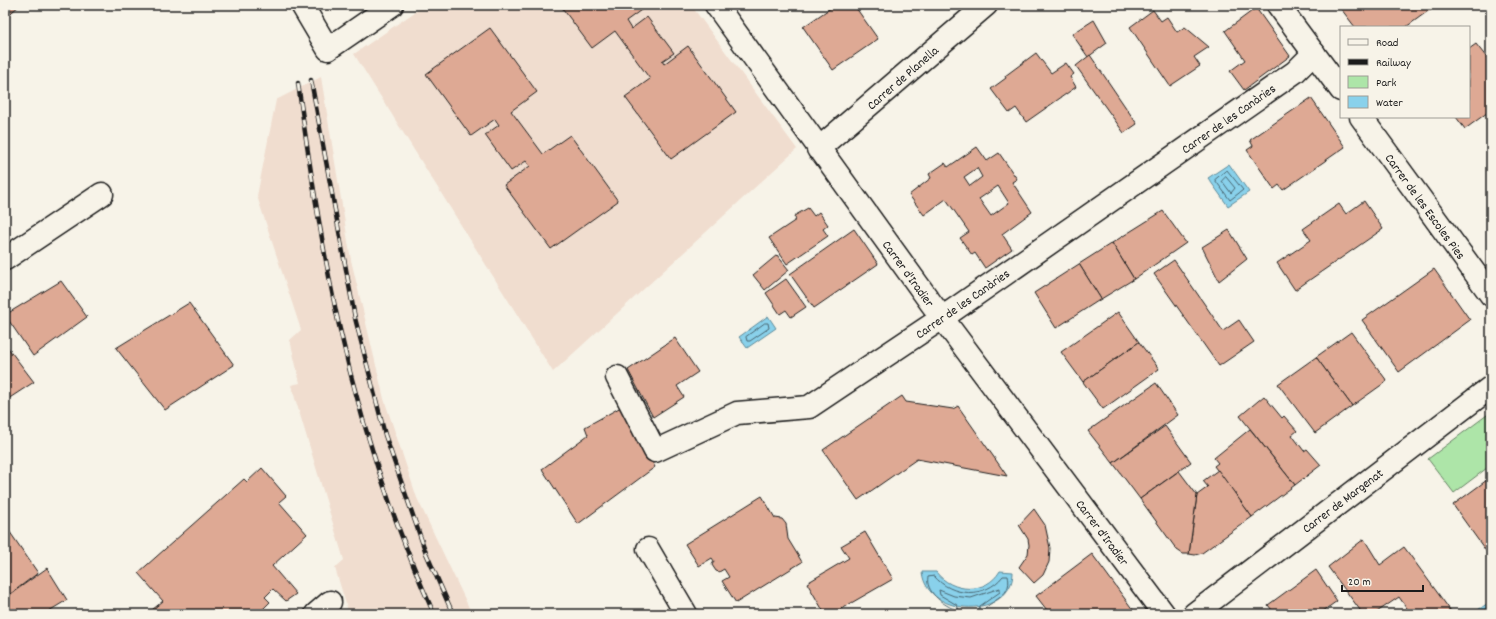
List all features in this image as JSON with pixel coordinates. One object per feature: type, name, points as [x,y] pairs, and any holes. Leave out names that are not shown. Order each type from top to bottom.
[{"type":"street","points":[[302,5],[328,49],[392,5]]},
{"type":"street","name":"Carrer d'Iradier","points":[[716,5],[818,149],[942,318],[1164,614]]},
{"type":"street","name":"Carrer de Planella","points":[[818,149],[986,5]]},
{"type":"street","points":[[1278,5],[1340,89]]},
{"type":"street","name":"Carrer de les Canàries","points":[[616,376],[655,451],[737,413],[809,407],[942,318],[1295,72],[1314,53]]},
{"type":"street","name":"Carrer de les Escoles Pies","points":[[1362,118],[1491,295]]},
{"type":"street","points":[[5,259],[102,194]]},
{"type":"street","name":"Carrer de Margenat","points":[[1194,614],[1491,387]]},
{"type":"street","points":[[648,549],[686,614]]},
{"type":"shaded area","points":[[425,5],[691,5],[797,149],[553,372],[354,54]]},
{"type":"shaded area","points":[[321,77],[351,260],[384,399],[417,498],[472,614],[349,614],[335,568],[344,560],[291,385],[300,383],[290,340],[301,330],[257,196],[276,100]]},
{"type":"green space","points":[[1491,412],[1491,465],[1454,493],[1428,459]]},
{"type":"water","points":[[1229,164],[1249,192],[1228,206],[1208,178]]},
{"type":"water","points":[[768,316],[776,328],[747,348],[739,337]]},
{"type":"water","points":[[1000,571],[1013,572],[1009,587],[999,598],[986,605],[969,607],[953,605],[938,598],[927,587],[922,572],[936,572],[951,584],[969,588],[986,584],[994,579]]},
{"type":"water","points":[[1491,601],[1491,614],[1479,614],[1478,610]]},
{"type":"building","points":[[5,5],[20,5],[5,18]]},
{"type":"building","points":[[560,5],[648,5],[626,21],[631,29],[647,17],[674,53],[662,61],[664,64],[688,46],[736,112],[671,159],[625,97],[650,79],[615,31],[592,48]]},
{"type":"building","points":[[835,5],[854,5],[878,39],[833,70],[803,27]]},
{"type":"building","points":[[1338,5],[1435,6],[1407,26],[1354,26]]},
{"type":"building","points":[[1256,8],[1290,56],[1244,90],[1230,71],[1245,60],[1225,31]]},
{"type":"building","points":[[1153,10],[1161,21],[1167,17],[1177,32],[1185,27],[1209,47],[1194,57],[1200,66],[1170,86],[1130,27]]},
{"type":"building","points":[[1094,20],[1107,43],[1088,57],[1072,34]]},
{"type":"building","points":[[490,28],[537,92],[511,111],[543,154],[570,135],[618,201],[551,249],[504,185],[530,166],[526,161],[511,171],[485,135],[499,125],[495,119],[471,136],[426,74]]},
{"type":"building","points":[[1476,44],[1491,63],[1491,110],[1465,129],[1457,118],[1470,118],[1470,48]]},
{"type":"building","points":[[1036,53],[1051,73],[1066,63],[1074,74],[1070,77],[1076,87],[1026,122],[1016,108],[1009,113],[991,89],[1006,78],[1005,76]]},
{"type":"building","points":[[1090,55],[1137,124],[1124,133],[1076,66]]},
{"type":"building","points":[[1311,98],[1345,147],[1283,190],[1279,185],[1274,189],[1247,150],[1253,146],[1250,140]]},
{"type":"building","points":[[977,147],[987,161],[999,153],[1017,179],[1012,182],[1032,212],[1002,234],[1012,249],[985,268],[975,253],[972,255],[960,238],[969,232],[946,199],[924,215],[909,195],[931,178],[929,174],[945,163],[948,167]],"holes":[[[977,168],[982,177],[970,186],[964,177]],[[998,186],[1009,203],[991,216],[979,199]]]},
{"type":"building","points":[[1364,201],[1383,229],[1295,290],[1277,263],[1311,240],[1303,229],[1339,204],[1346,214]]},
{"type":"building","points":[[808,208],[814,216],[819,212],[828,225],[823,229],[828,236],[787,264],[769,238],[796,220],[794,216]]},
{"type":"building","points":[[1163,211],[1186,243],[1134,279],[1112,243]]},
{"type":"building","points":[[854,229],[878,264],[814,308],[790,274]]},
{"type":"building","points":[[1229,230],[1247,259],[1219,281],[1202,247]]},
{"type":"building","points":[[1112,243],[1134,279],[1101,299],[1079,264]]},
{"type":"building","points":[[777,255],[789,270],[765,290],[753,275]]},
{"type":"building","points":[[1174,260],[1223,331],[1239,320],[1254,342],[1219,366],[1154,274]]},
{"type":"building","points":[[1079,264],[1101,299],[1056,328],[1034,293]]},
{"type":"building","points":[[1434,269],[1470,320],[1399,372],[1362,320]]},
{"type":"building","points":[[786,279],[806,307],[791,317],[786,310],[780,314],[766,293]]},
{"type":"building","points":[[61,281],[87,317],[33,356],[5,315]]},
{"type":"building","points":[[189,303],[234,365],[165,410],[116,348]]},
{"type":"building","points":[[1118,312],[1139,342],[1083,382],[1061,352]]},
{"type":"building","points":[[1351,332],[1387,381],[1352,406],[1316,357]]},
{"type":"building","points":[[675,338],[698,372],[677,386],[684,397],[653,417],[628,370]]},
{"type":"building","points":[[1139,342],[1159,369],[1103,409],[1083,382]]},
{"type":"building","points":[[5,344],[34,382],[5,401]]},
{"type":"building","points":[[1316,357],[1352,406],[1315,433],[1278,384]]},
{"type":"building","points":[[1156,383],[1178,415],[1113,463],[1088,431]]},
{"type":"building","points":[[902,396],[906,402],[953,409],[958,406],[1007,476],[917,459],[858,500],[823,450]]},
{"type":"building","points":[[1264,396],[1282,418],[1284,416],[1297,431],[1292,435],[1304,451],[1307,449],[1321,465],[1295,485],[1240,416]]},
{"type":"building","points":[[621,407],[655,467],[578,524],[542,469],[588,435],[585,427]]},
{"type":"building","points":[[1165,426],[1191,462],[1140,499],[1113,463]]},
{"type":"building","points":[[1250,429],[1295,485],[1252,517],[1214,466],[1218,463],[1214,458]]},
{"type":"building","points":[[262,468],[286,496],[279,502],[307,534],[272,566],[296,594],[286,601],[273,589],[265,597],[270,602],[258,614],[147,614],[163,601],[138,573],[244,479],[247,482]]},
{"type":"building","points":[[1218,470],[1252,517],[1202,553],[1195,555],[1189,554],[1197,495],[1208,487],[1203,481]]},
{"type":"building","points":[[1179,471],[1197,495],[1189,554],[1183,554],[1177,550],[1140,499]]},
{"type":"building","points":[[1491,477],[1491,558],[1453,505]]},
{"type":"building","points":[[762,496],[775,518],[782,519],[786,524],[788,539],[802,562],[736,603],[722,581],[729,577],[724,569],[719,572],[716,571],[712,565],[714,561],[712,558],[699,566],[685,544]]},
{"type":"building","points":[[1034,509],[1045,525],[1050,548],[1049,562],[1043,575],[1034,583],[1019,567],[1028,554],[1029,545],[1028,539],[1019,525]]},
{"type":"building","points":[[5,525],[38,573],[5,598]]},
{"type":"building","points":[[865,532],[893,579],[832,614],[825,614],[807,583],[849,558],[841,546]]},
{"type":"building","points":[[1364,539],[1380,565],[1404,547],[1453,614],[1411,614],[1399,597],[1374,614],[1363,614],[1328,567]]},
{"type":"building","points":[[1092,554],[1136,614],[1050,614],[1036,596]]},
{"type":"building","points":[[47,568],[67,600],[44,614],[5,614],[5,598]]},
{"type":"building","points":[[1316,570],[1337,601],[1319,614],[1275,614],[1268,605]]},
{"type":"railway","points":[[311,80],[355,318],[385,435],[426,553],[453,614]]},
{"type":"railway","points":[[298,83],[321,232],[338,321],[356,396],[378,470],[391,507],[404,543],[434,614]]}]
